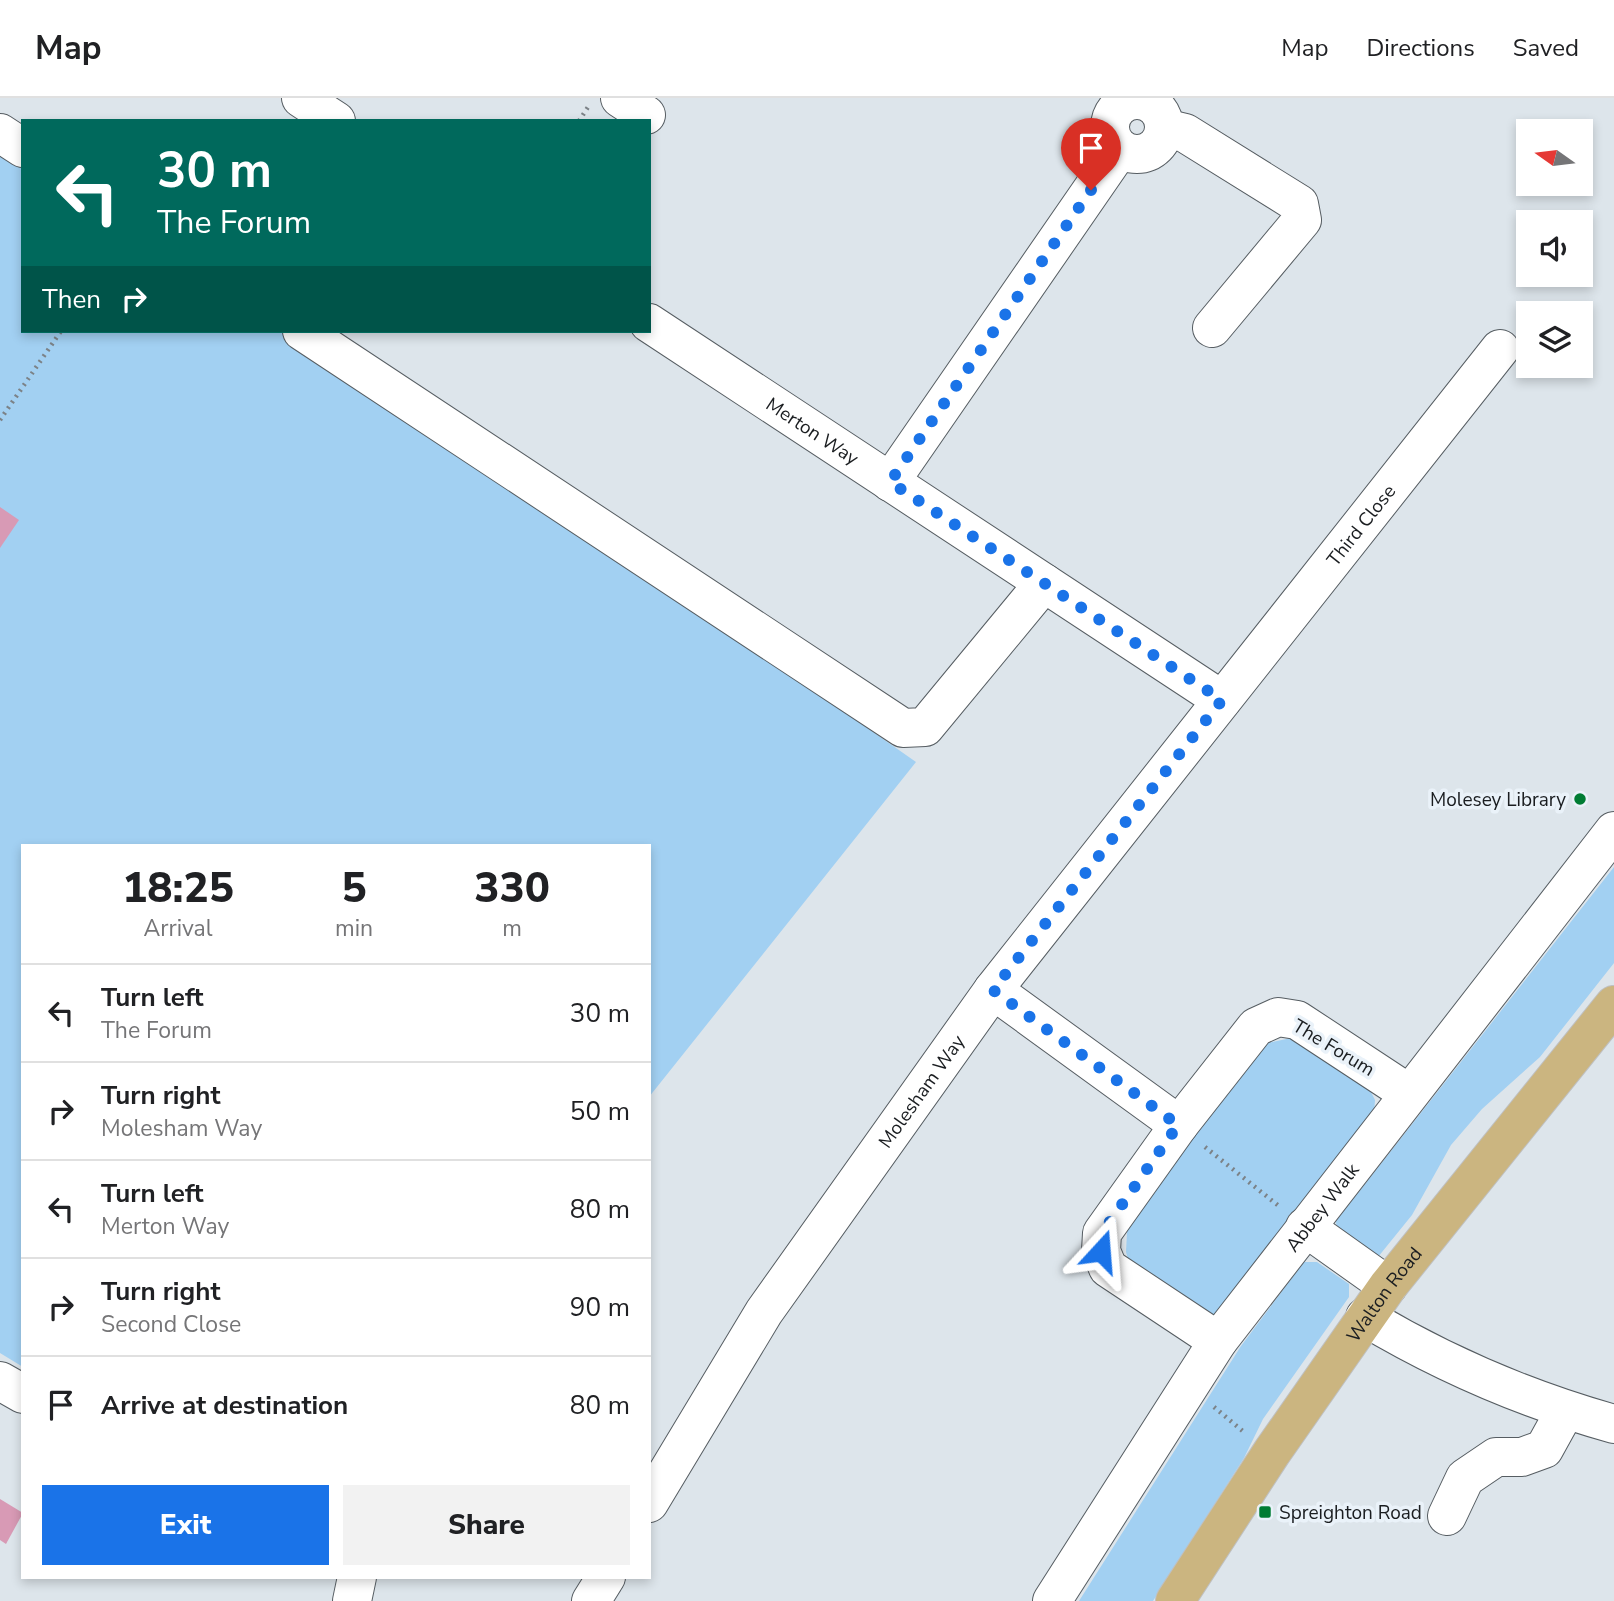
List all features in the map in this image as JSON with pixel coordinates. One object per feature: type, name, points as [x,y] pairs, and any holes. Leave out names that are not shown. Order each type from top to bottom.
[{"type":"main road","name":"Walton Road","points":[[1175,1601],[1272,1452],[1365,1317],[1614,1005]]},
{"type":"street","points":[[1146,101],[1160,112],[1164,128],[1156,147],[1148,152],[1129,154],[1120,149],[1110,135],[1108,104],[1146,101]]},
{"type":"street","points":[[1164,128],[1185,133],[1299,204],[1302,219],[1212,328]]},
{"type":"street","points":[[0,133],[21,147]]},
{"type":"street","points":[[890,482],[1120,149]]},
{"type":"street","name":"Merton Way","points":[[651,324],[1222,700]]},
{"type":"street","points":[[305,333],[903,728],[925,727],[1044,583]]},
{"type":"street","name":"Third Close","points":[[1222,700],[1500,349]]},
{"type":"street","name":"Molesham Way","points":[[651,1500],[764,1312],[993,990],[1222,700]]},
{"type":"street","name":"Abbey Walk","points":[[1052,1601],[1218,1341],[1614,831]]},
{"type":"street","points":[[993,990],[1178,1125]]},
{"type":"street","name":"The Forum","points":[[1218,1341],[1108,1268],[1101,1251],[1102,1233],[1178,1125],[1256,1027],[1278,1017],[1297,1020],[1408,1093]]},
{"type":"street","points":[[1306,1227],[1388,1286]]},
{"type":"street","points":[[1365,1317],[1455,1363],[1565,1411],[1614,1424]]},
{"type":"street","points":[[0,1381],[21,1394]]},
{"type":"street","points":[[1447,1516],[1465,1478],[1496,1457],[1522,1457],[1544,1449],[1565,1411]]},
{"type":"street","points":[[352,1601],[357,1579]]},
{"type":"street","points":[[591,1601],[605,1579]]},
{"type":"path","points":[[0,420],[60,333]]},
{"type":"path","points":[[1178,1125],[1306,1227]]},
{"type":"path","points":[[1189,1387],[1254,1441]]},
{"type":"shaded area","points":[[0,144],[21,158],[21,333],[288,333],[556,510],[916,762],[651,1094],[651,844],[21,844],[21,1366],[0,1353]]},
{"type":"shaded area","points":[[1614,867],[1614,963],[1540,1057],[1482,1109],[1451,1145],[1412,1215],[1378,1257],[1337,1234],[1336,1221]]},
{"type":"shaded area","points":[[1291,1038],[1370,1090],[1375,1100],[1374,1113],[1221,1315],[1207,1319],[1131,1269],[1126,1252],[1128,1213],[1263,1044]]},
{"type":"shaded area","points":[[1304,1262],[1317,1262],[1349,1284],[1349,1297],[1263,1419],[1244,1458],[1153,1601],[1079,1601],[1241,1346]]},
{"type":"building","points":[[0,507],[19,520],[0,548]]},
{"type":"building","points":[[0,1499],[21,1512],[21,1517],[6,1544],[0,1540]]},
{"type":"place","name":"Molesey Library","points":[[1580,799]]},
{"type":"place","name":"Spreighton Road","points":[[1265,1512]]},
{"type":"route","points":[[1091,190],[890,482],[1222,700],[993,990],[1178,1125],[1102,1233],[1101,1251]]}]
